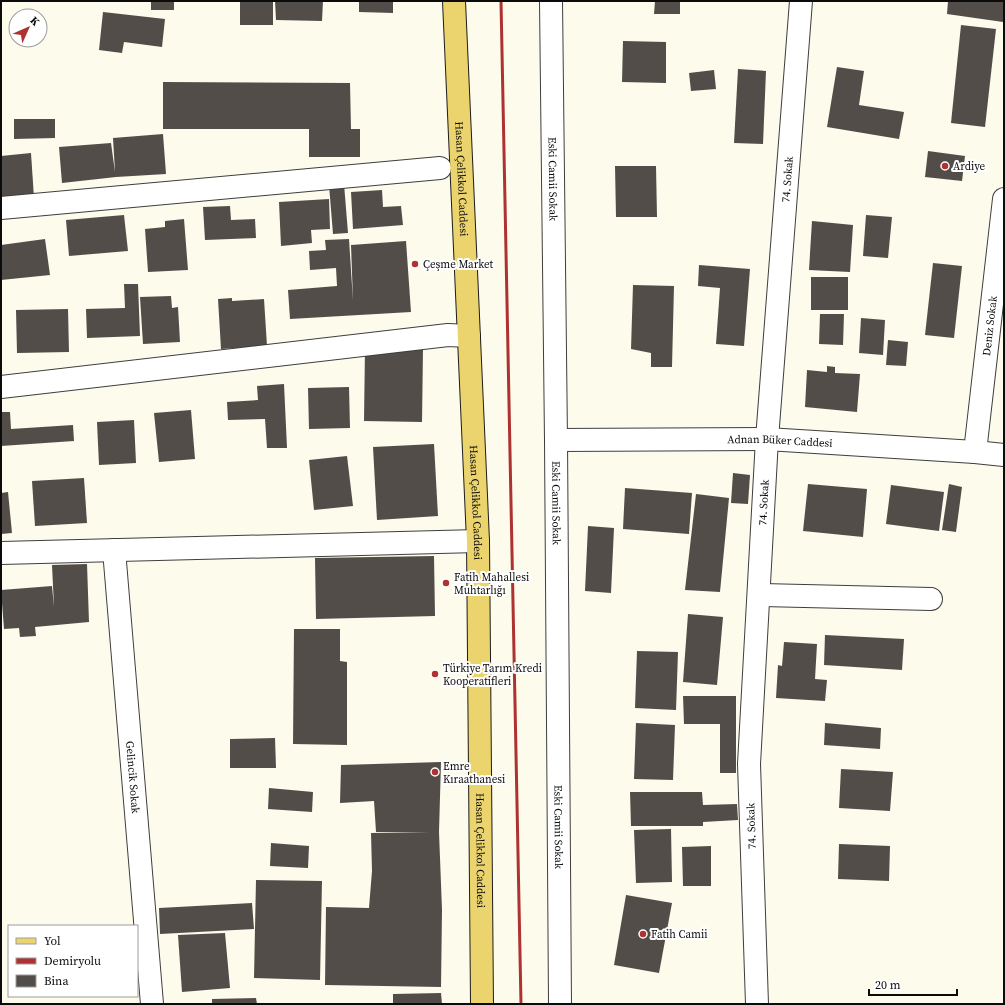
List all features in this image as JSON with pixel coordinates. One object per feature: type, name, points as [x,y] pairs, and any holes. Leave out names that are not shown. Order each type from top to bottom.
[{"type":"main road","name":"Hasan Çelikkol Caddesi","points":[[454,1],[478,542],[482,1004]]},
{"type":"street","name":"Eski Camii Sokak","points":[[551,1],[560,1004]]},
{"type":"street","name":"74. Sokak","points":[[757,1004],[749,764],[767,439],[801,1]]},
{"type":"street","points":[[1,208],[440,168]]},
{"type":"street","name":"Deniz Sokak","points":[[975,452],[1004,199]]},
{"type":"street","points":[[1,387],[448,335],[469,336]]},
{"type":"street","name":"Adnan Büker Caddesi","points":[[556,440],[767,439],[1004,455]]},
{"type":"street","points":[[1,553],[478,542]]},
{"type":"street","name":"Gelincik Sokak","points":[[114,550],[152,1004]]},
{"type":"street","points":[[759,595],[931,599]]},
{"type":"building","points":[[151,1],[174,1],[174,10],[151,10]]},
{"type":"building","points":[[240,1],[273,1],[273,25],[240,25]]},
{"type":"building","points":[[275,1],[323,1],[322,21],[276,20]]},
{"type":"building","points":[[359,1],[393,1],[393,13],[359,12]]},
{"type":"building","points":[[655,1],[680,1],[680,14],[654,14]]},
{"type":"building","points":[[948,1],[1004,1],[1003,22],[947,14]]},
{"type":"building","points":[[103,12],[165,19],[162,47],[124,42],[122,53],[99,50]]},
{"type":"building","points":[[961,25],[996,29],[985,127],[951,123]]},
{"type":"building","points":[[623,41],[666,42],[666,83],[622,82]]},
{"type":"building","points":[[837,67],[864,71],[859,105],[904,112],[899,139],[827,127]]},
{"type":"building","points":[[738,69],[766,71],[763,144],[734,143]]},
{"type":"building","points":[[714,70],[716,89],[691,91],[689,73]]},
{"type":"building","points":[[163,82],[350,83],[351,129],[360,129],[360,157],[309,157],[309,129],[163,129]]},
{"type":"building","points":[[14,119],[55,119],[55,138],[14,139]]},
{"type":"building","points":[[163,134],[166,174],[116,177],[62,183],[59,147],[111,143],[115,172],[113,138]]},
{"type":"building","name":"Ardiye","points":[[928,151],[965,156],[962,181],[925,177]]},
{"type":"building","points":[[31,153],[34,198],[1,201],[1,156]]},
{"type":"building","points":[[615,166],[656,166],[657,217],[616,217]]},
{"type":"building","points":[[344,184],[348,233],[333,234],[329,185]]},
{"type":"building","points":[[382,190],[383,207],[401,206],[403,225],[353,229],[351,192]]},
{"type":"building","points":[[329,199],[330,229],[311,230],[312,243],[281,246],[279,202]]},
{"type":"building","points":[[230,206],[231,220],[255,219],[256,238],[205,240],[203,207]]},
{"type":"building","points":[[124,215],[128,251],[69,256],[66,220]]},
{"type":"building","points":[[866,215],[892,217],[888,258],[863,256]]},
{"type":"building","points":[[184,219],[188,270],[148,272],[145,229],[165,227],[165,221]]},
{"type":"building","points":[[812,221],[853,225],[850,272],[809,270]]},
{"type":"building","points":[[45,239],[50,275],[1,280],[1,245]]},
{"type":"building","points":[[349,239],[353,301],[351,245],[406,241],[411,312],[290,319],[288,290],[337,286],[336,268],[310,270],[309,251],[326,250],[325,240]]},
{"type":"building","points":[[933,263],[962,266],[954,338],[925,335]]},
{"type":"building","points":[[699,265],[750,269],[744,346],[716,344],[720,288],[698,286]]},
{"type":"building","points":[[811,277],[848,277],[848,310],[811,310]]},
{"type":"building","points":[[124,284],[138,284],[140,336],[87,338],[86,309],[125,308]]},
{"type":"building","points":[[633,285],[674,286],[672,367],[651,367],[651,353],[631,349]]},
{"type":"building","points":[[171,296],[172,308],[178,307],[180,342],[143,344],[140,297]]},
{"type":"building","points":[[232,298],[232,301],[264,299],[267,346],[221,349],[218,299]]},
{"type":"building","points":[[68,309],[69,352],[17,353],[16,310]]},
{"type":"building","points":[[820,314],[844,314],[843,345],[819,344]]},
{"type":"building","points":[[861,318],[885,320],[883,355],[859,353]]},
{"type":"building","points":[[888,340],[908,342],[906,366],[886,365]]},
{"type":"building","points":[[365,348],[423,349],[422,422],[364,421]]},
{"type":"building","points":[[827,366],[835,367],[835,373],[860,374],[857,412],[805,407],[807,370],[827,372]]},
{"type":"building","points":[[284,384],[287,448],[267,448],[265,419],[228,420],[227,402],[258,400],[257,386]]},
{"type":"building","points":[[349,387],[350,428],[309,429],[308,388]]},
{"type":"building","points":[[191,410],[195,459],[159,462],[154,413]]},
{"type":"building","points":[[1,412],[10,412],[11,429],[73,425],[74,441],[1,446]]},
{"type":"building","points":[[134,420],[136,463],[99,465],[97,422]]},
{"type":"building","points":[[434,444],[438,516],[377,520],[373,447]]},
{"type":"building","points":[[347,456],[353,506],[314,510],[309,460]]},
{"type":"building","points":[[733,473],[750,475],[748,504],[731,503]]},
{"type":"building","points":[[84,478],[87,523],[35,526],[32,481]]},
{"type":"building","points":[[808,484],[867,489],[863,537],[803,531]]},
{"type":"building","points":[[949,484],[962,487],[956,532],[942,530]]},
{"type":"building","points":[[891,485],[944,492],[939,531],[886,524]]},
{"type":"building","points":[[625,488],[692,493],[689,534],[623,529]]},
{"type":"building","points":[[8,492],[12,533],[1,534],[1,493]]},
{"type":"building","points":[[696,494],[729,498],[720,592],[685,590]]},
{"type":"building","points":[[588,526],[614,528],[611,593],[585,591]]},
{"type":"building","points":[[434,556],[435,616],[316,619],[315,558]]},
{"type":"building","points":[[87,564],[89,622],[35,627],[36,636],[20,637],[19,628],[4,629],[1,590],[52,586],[54,607],[52,565]]},
{"type":"building","points":[[688,614],[723,617],[717,685],[683,682]]},
{"type":"building","points":[[294,629],[340,629],[340,661],[347,662],[347,745],[293,744]]},
{"type":"building","points":[[825,635],[904,639],[902,670],[824,665]]},
{"type":"building","points":[[784,642],[817,644],[815,679],[827,680],[825,701],[776,698],[778,665],[782,666]]},
{"type":"building","points":[[637,651],[678,652],[676,710],[635,708]]},
{"type":"building","points":[[683,696],[736,696],[736,773],[720,773],[720,724],[684,724]]},
{"type":"building","points":[[636,723],[675,725],[673,780],[634,779]]},
{"type":"building","points":[[825,723],[881,728],[880,749],[824,745]]},
{"type":"building","points":[[275,738],[276,768],[230,768],[230,739]]},
{"type":"building","points":[[441,762],[439,832],[442,910],[441,987],[325,985],[326,907],[369,908],[372,871],[371,833],[430,832],[376,832],[374,801],[340,803],[341,765]]},
{"type":"building","points":[[841,769],[893,772],[890,811],[839,808]]},
{"type":"building","points":[[269,788],[313,792],[312,812],[268,809]]},
{"type":"building","points":[[630,792],[702,792],[703,805],[737,804],[738,820],[703,822],[703,826],[631,826]]},
{"type":"building","points":[[671,829],[672,882],[636,883],[634,830]]},
{"type":"building","points":[[271,843],[309,846],[308,868],[270,866]]},
{"type":"building","points":[[839,844],[890,846],[889,881],[838,879]]},
{"type":"building","points":[[711,846],[711,886],[683,886],[682,847]]},
{"type":"building","points":[[256,880],[322,881],[320,980],[254,978]]},
{"type":"building","name":"Fatih Camii","points":[[626,895],[672,903],[659,973],[614,965]]},
{"type":"building","points":[[252,903],[254,929],[160,934],[159,908]]},
{"type":"building","points":[[225,933],[230,988],[182,992],[178,935]]},
{"type":"building","points":[[441,993],[442,1004],[393,1004],[393,994]]},
{"type":"building","points":[[256,998],[257,1004],[212,1004],[212,999]]},
{"type":"railway","points":[[501,1],[521,1004]]},
{"type":"place","name":"Ardiye","points":[[945,166]]},
{"type":"place","name":"Çeşme Market","points":[[415,264]]},
{"type":"place","name":"Fatih Mahallesi Muhtarlığı","points":[[446,583]]},
{"type":"place","name":"Türkiye Tarım Kredi Kooperatifleri","points":[[435,674]]},
{"type":"place","name":"Emre Kıraathanesi","points":[[435,772]]},
{"type":"place","name":"Fatih Camii","points":[[643,934]]}]
